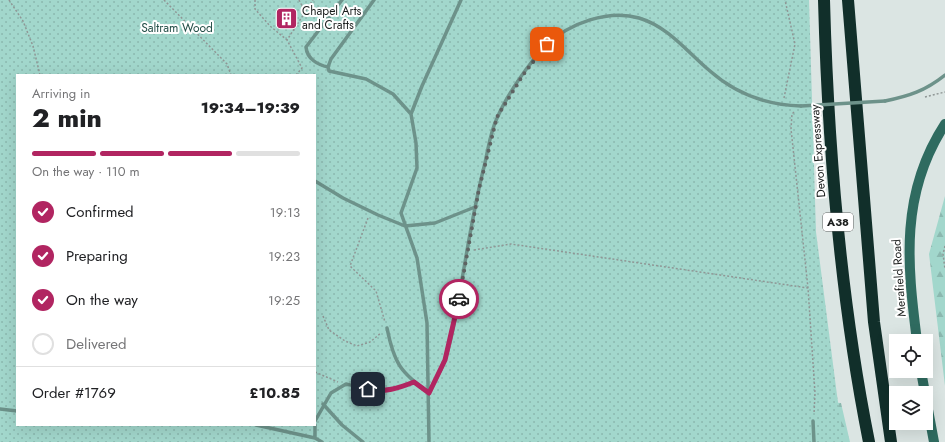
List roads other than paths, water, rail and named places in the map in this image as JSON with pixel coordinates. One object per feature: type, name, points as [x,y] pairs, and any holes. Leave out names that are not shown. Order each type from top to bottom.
[{"type":"highway","name":"Devon Expressway","points":[[824,0],[826,85],[848,322],[869,442]]},
{"type":"highway","name":"A38","points":[[848,0],[874,322],[891,442]]},
{"type":"street","name":"Merafield Road","points":[[916,334],[912,301],[908,237],[914,194],[932,144],[945,124]]},
{"type":"street","points":[[932,430],[934,442]]},
{"type":"lane","points":[[328,67],[316,63],[309,56],[306,47],[342,0]]},
{"type":"lane","points":[[374,0],[332,59],[328,67],[329,72],[366,79],[393,94],[411,114]]},
{"type":"lane","points":[[429,442],[427,323],[417,258],[401,213],[417,168],[416,143],[411,114],[461,0]]},
{"type":"lane","points":[[429,393],[445,360],[456,318],[475,207],[497,117],[523,75],[547,44],[572,28],[596,17],[617,15],[638,18],[662,28],[710,71],[734,90],[766,102],[782,105],[801,106],[906,97],[931,87],[945,75]]},
{"type":"lane","points":[[316,182],[370,212],[405,226],[435,224],[475,207]]},
{"type":"lane","points":[[387,328],[396,363],[414,382],[429,393]]},
{"type":"lane","points":[[316,419],[323,404],[331,393],[346,384],[379,392],[402,387],[414,382]]},
{"type":"lane","points":[[323,404],[342,425],[364,442]]},
{"type":"lane","points":[[0,408],[16,411]]},
{"type":"lane","points":[[813,421],[814,442]]},
{"type":"lane","points":[[261,426],[315,438],[322,442]]},
{"type":"lane","points":[[315,426],[315,438]]},
{"type":"place","name":"Chapel Arts and Crafts","points":[[286,18]]},
{"type":"park label","name":"Saltram Wood","points":[[177,28]]}]
